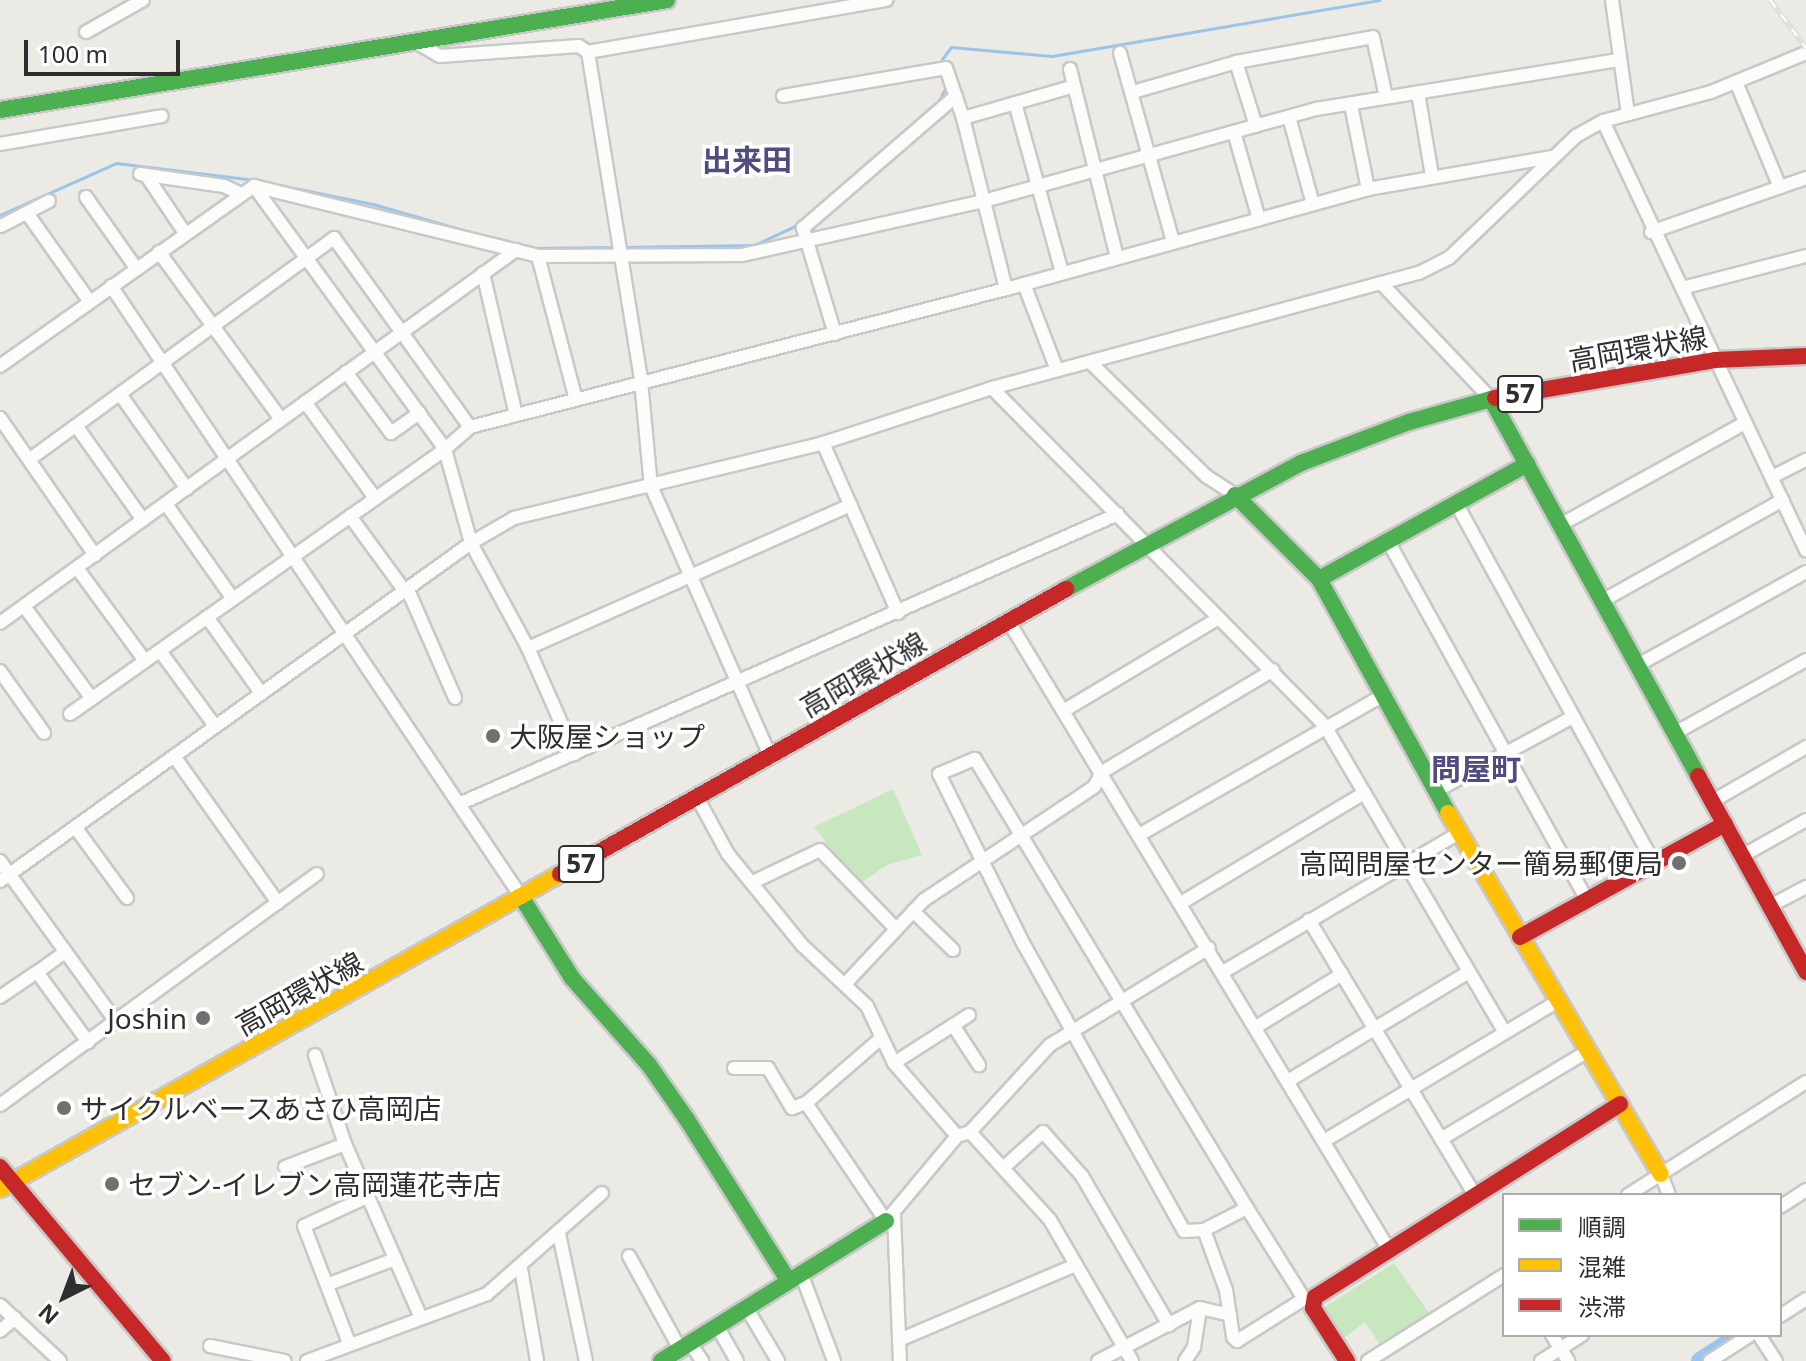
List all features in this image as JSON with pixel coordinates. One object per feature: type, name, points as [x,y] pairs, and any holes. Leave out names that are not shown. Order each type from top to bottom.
[{"type":"street","points":[[86,32],[143,0]]},
{"type":"street","points":[[0,110],[419,44],[667,0]]},
{"type":"street","points":[[419,44],[440,56],[579,46],[588,52],[886,0]]},
{"type":"street","points":[[1612,0],[1628,114]]},
{"type":"street","points":[[1133,92],[1236,62],[1373,37],[1386,97]]},
{"type":"street","points":[[588,52],[641,381],[651,486],[770,756]]},
{"type":"street","points":[[1120,53],[1173,242]]},
{"type":"street","points":[[5,878],[344,632],[471,543],[514,518],[823,443],[992,388],[1381,283],[1449,258],[1552,157],[1603,121],[1736,82],[1806,53]]},
{"type":"street","points":[[0,366],[254,186],[538,256],[622,259],[742,255],[809,243],[984,201],[1289,117],[1386,97],[1620,60]]},
{"type":"street","points":[[1236,62],[1256,126]]},
{"type":"street","points":[[783,96],[946,68],[963,118],[1006,289]]},
{"type":"street","points":[[1070,69],[1071,87],[1117,257]]},
{"type":"street","points":[[1736,82],[1780,187]]},
{"type":"street","points":[[963,118],[1071,87]]},
{"type":"street","points":[[1418,93],[1432,176]]},
{"type":"street","points":[[835,334],[809,243],[807,223],[956,96]]},
{"type":"street","points":[[1015,103],[1062,272]]},
{"type":"street","points":[[1351,105],[1368,189]]},
{"type":"street","points":[[3,139],[162,116]]},
{"type":"street","points":[[1289,117],[1313,204]]},
{"type":"street","points":[[1603,121],[1651,232],[1682,288],[1806,550]]},
{"type":"street","points":[[1234,132],[1259,219]]},
{"type":"street","points":[[70,714],[445,449],[470,427],[1006,289],[1368,189],[1552,157]]},
{"type":"street","points":[[185,233],[143,175],[224,186],[241,194]]},
{"type":"street","points":[[1651,232],[1806,178]]},
{"type":"street","points":[[254,186],[445,449],[471,543],[528,648],[575,754]]},
{"type":"street","points":[[86,197],[136,268]]},
{"type":"street","points":[[1,226],[49,201]]},
{"type":"street","points":[[27,213],[90,302]]},
{"type":"street","points":[[30,459],[334,238],[470,427]]},
{"type":"street","points":[[0,623],[516,250]]},
{"type":"street","points":[[159,252],[281,419]]},
{"type":"street","points":[[538,256],[576,400]]},
{"type":"street","points":[[1682,288],[1806,256]]},
{"type":"street","points":[[483,273],[516,415]]},
{"type":"street","points":[[1381,283],[1491,399],[1804,964]]},
{"type":"street","points":[[1024,284],[1057,370]]},
{"type":"street","points":[[111,286],[522,898],[572,978],[649,1065],[795,1276],[834,1361]]},
{"type":"street","name":"高岡環状線","points":[[7,1186],[1235,495],[1396,427],[1491,399],[1715,360],[1806,356]]},
{"type":"street","points":[[1090,362],[1206,476],[1235,495],[1319,579],[1459,833],[1661,1174],[1668,1193]]},
{"type":"street","points":[[346,372],[391,433],[420,413]]},
{"type":"street","points":[[992,388],[1325,726],[1403,864],[1504,1031]]},
{"type":"street","points":[[120,394],[187,489]]},
{"type":"street","points":[[305,402],[375,498]]},
{"type":"street","points":[[0,418],[95,555]]},
{"type":"street","points":[[1560,525],[1745,423]]},
{"type":"street","points":[[77,427],[143,520]]},
{"type":"street","points":[[823,443],[898,613]]},
{"type":"street","points":[[1772,477],[1806,460]]},
{"type":"street","points":[[1319,579],[1527,464]]},
{"type":"street","points":[[1602,601],[1783,500]]},
{"type":"street","points":[[1456,503],[1654,863]]},
{"type":"street","points":[[166,504],[233,599]]},
{"type":"street","points":[[528,648],[851,505]]},
{"type":"street","points":[[459,804],[1118,514]]},
{"type":"street","points":[[350,516],[405,589],[455,698]]},
{"type":"street","points":[[1388,541],[1587,900]]},
{"type":"street","points":[[77,568],[145,661]]},
{"type":"street","points":[[1638,665],[1806,572]]},
{"type":"street","points":[[24,606],[92,699]]},
{"type":"street","points":[[207,617],[261,693]]},
{"type":"street","points":[[1065,710],[1219,618]]},
{"type":"street","points":[[1009,622],[1389,1250]]},
{"type":"street","points":[[160,651],[215,726]]},
{"type":"street","points":[[1675,733],[1806,660]]},
{"type":"street","points":[[846,983],[913,911],[981,858],[1094,787],[1102,772],[1273,670]]},
{"type":"street","points":[[0,671],[44,733]]},
{"type":"street","points":[[1139,835],[1383,695]]},
{"type":"street","points":[[1436,791],[1573,717]]},
{"type":"street","points":[[1713,801],[1806,747]]},
{"type":"street","points":[[174,756],[278,903]]},
{"type":"street","points":[[1247,1208],[1204,1230],[1184,1231],[1073,1032],[939,774],[975,759],[1247,1208],[1347,1361]]},
{"type":"street","points":[[1181,903],[1364,793]]},
{"type":"street","points":[[697,797],[728,854],[802,945],[846,983],[876,1019],[879,1040],[894,1063],[964,1134],[1003,1168],[1050,1220],[1132,1361]]},
{"type":"street","points":[[1742,856],[1806,820]]},
{"type":"street","points":[[1520,937],[1725,824]]},
{"type":"street","points":[[75,827],[127,898]]},
{"type":"street","points":[[1223,972],[1459,833]]},
{"type":"street","points":[[753,882],[820,850],[896,929]]},
{"type":"street","points":[[0,861],[5,878],[116,1022]]},
{"type":"street","points":[[0,1105],[317,874]]},
{"type":"street","points":[[1770,906],[1806,887]]},
{"type":"street","points":[[913,911],[953,950]]},
{"type":"street","points":[[1309,920],[1475,1195]]},
{"type":"street","points":[[661,1361],[890,1217],[1050,1045],[1209,948]]},
{"type":"street","points":[[0,997],[65,952]]},
{"type":"street","points":[[37,972],[88,1042]]},
{"type":"street","points":[[1288,1081],[1469,972]]},
{"type":"street","points":[[1256,1027],[1342,974]]},
{"type":"street","points":[[1324,1141],[1558,1001]]},
{"type":"street","points":[[894,1063],[969,1015]]},
{"type":"street","points":[[953,1025],[979,1065]]},
{"type":"street","points":[[734,1068],[768,1068],[792,1108],[806,1103],[879,1040]]},
{"type":"street","points":[[1441,1139],[1588,1051]]},
{"type":"street","points":[[315,1055],[345,1144],[420,1316]]},
{"type":"street","points":[[1631,1193],[1806,1082]]},
{"type":"street","points":[[806,1103],[890,1217],[900,1361]]},
{"type":"street","points":[[1204,1230],[1226,1290],[1237,1341],[1308,1301],[1620,1104]]},
{"type":"street","points":[[1003,1168],[1043,1132],[1082,1176],[1169,1325]]},
{"type":"street","points":[[285,1167],[345,1144]]},
{"type":"street","points":[[0,1167],[7,1186],[163,1361]]},
{"type":"street","points":[[1782,1206],[1806,1190]]},
{"type":"street","points":[[307,1361],[420,1316],[487,1294],[521,1269],[602,1193]]},
{"type":"street","points":[[349,1343],[329,1284],[304,1226],[367,1197]]},
{"type":"street","points":[[559,1234],[586,1361]]},
{"type":"street","points":[[629,1256],[685,1346],[702,1361]]},
{"type":"street","points":[[329,1284],[395,1259]]},
{"type":"street","points":[[899,1340],[1076,1265]]},
{"type":"street","points":[[521,1269],[537,1361]]},
{"type":"street","points":[[1368,1361],[1386,1356],[1502,1276]]},
{"type":"street","points":[[1782,1315],[1806,1299]]},
{"type":"street","points":[[0,1305],[60,1361]]},
{"type":"street","points":[[746,1307],[778,1361]]},
{"type":"street","points":[[1098,1361],[1200,1308],[1230,1315]]},
{"type":"street","points":[[1185,1361],[1194,1347],[1200,1308]]},
{"type":"street","points":[[0,1331],[15,1318]]},
{"type":"street","points":[[717,1326],[737,1361]]},
{"type":"street","points":[[1553,1337],[1568,1361]]},
{"type":"street","points":[[1541,1361],[1579,1337]]},
{"type":"street","points":[[1710,1361],[1747,1337]]},
{"type":"street","points":[[1760,1337],[1776,1361]]},
{"type":"street","points":[[210,1346],[285,1361]]},
{"type":"green space","points":[[893,789],[922,855],[887,865],[859,884],[814,827]]},
{"type":"green space","points":[[1394,1263],[1429,1313],[1380,1345],[1365,1322],[1344,1338],[1325,1307]]},
{"type":"waterway","points":[[943,66],[942,59],[951,47],[1052,56],[1379,0]]},
{"type":"waterway","points":[[936,106],[947,85]]},
{"type":"waterway","points":[[0,215],[116,163],[255,180],[373,204],[494,239]]},
{"type":"waterway","points":[[624,247],[754,245],[793,227],[830,197]]},
{"type":"waterway","points":[[528,248],[616,247]]},
{"type":"waterway","points":[[1700,1361],[1725,1345]]},
{"type":"railway","points":[[1770,0],[1806,48]]},
{"type":"traffic: fast","points":[[0,110],[667,0]]},
{"type":"traffic: fast","points":[[1066,589],[1301,463],[1409,422],[1495,398]]},
{"type":"traffic: fast","points":[[1491,399],[1698,776]]},
{"type":"traffic: fast","points":[[1319,579],[1527,464]]},
{"type":"traffic: fast","points":[[1235,495],[1319,579],[1448,813]]},
{"type":"traffic: fast","points":[[522,898],[572,978],[649,1065],[686,1118],[788,1280]]},
{"type":"traffic: fast","points":[[661,1361],[886,1221]]},
{"type":"traffic: slow","points":[[1448,813],[1661,1174]]},
{"type":"traffic: slow","points":[[0,1189],[560,874]]},
{"type":"traffic: jam","points":[[1495,398],[1715,360],[1806,356]]},
{"type":"traffic: jam","points":[[560,874],[1066,589]]},
{"type":"traffic: jam","points":[[1698,776],[1806,972]]},
{"type":"traffic: jam","points":[[1520,937],[1725,824]]},
{"type":"traffic: jam","points":[[1347,1361],[1313,1308],[1315,1297],[1620,1104]]},
{"type":"traffic: jam","points":[[0,1167],[163,1361]]},
{"type":"place","name":"大阪屋ショップ","points":[[493,736]]},
{"type":"place","name":"高岡問屋センター簡易郵便局","points":[[1679,863]]},
{"type":"place","name":"Joshin","points":[[203,1018]]},
{"type":"place","name":"サイクルベースあさひ高岡店","points":[[64,1108]]},
{"type":"place","name":"セブン-イレブン高岡蓮花寺店","points":[[112,1184]]},
{"type":"district","name":"出来田","points":[[747,160]]},
{"type":"district","name":"問屋町","points":[[1476,769]]}]
